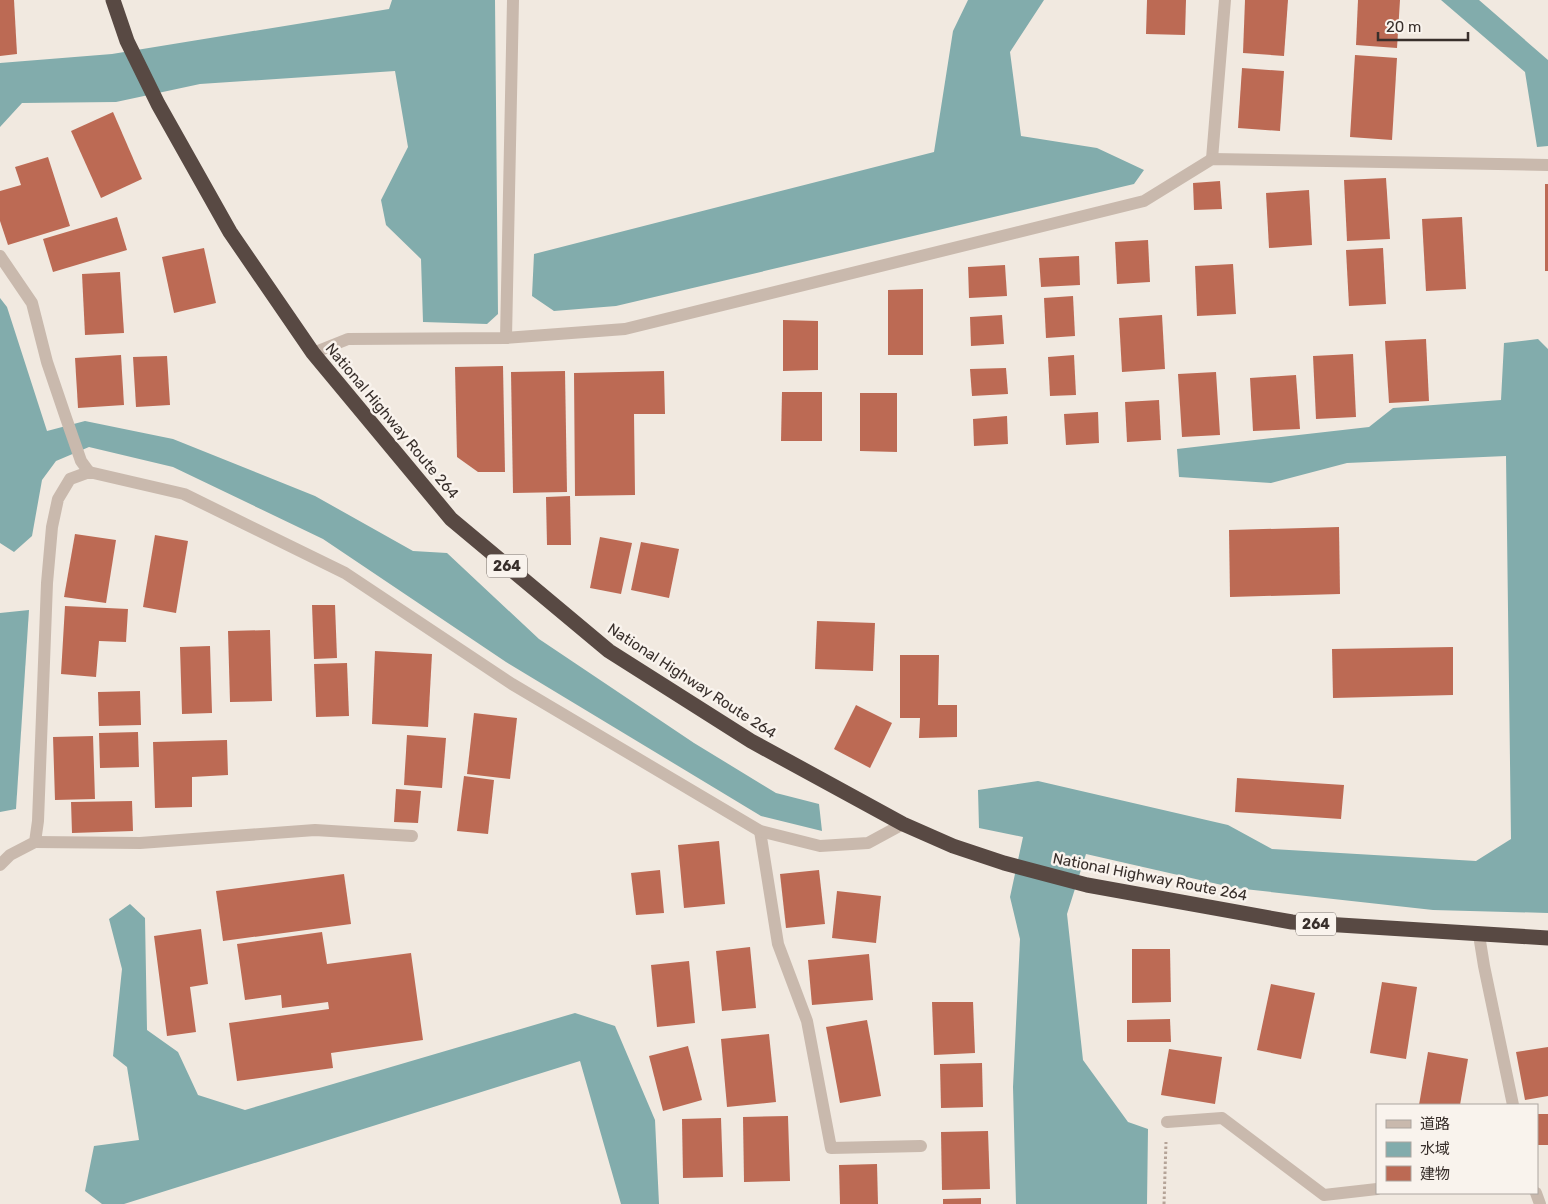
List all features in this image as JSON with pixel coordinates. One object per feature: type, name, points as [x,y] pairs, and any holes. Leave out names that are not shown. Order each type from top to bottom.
[{"type":"highway","name":"National Highway Route 264","points":[[113,0],[128,41],[158,104],[230,232],[313,353],[451,519],[608,651],[750,742],[903,824],[954,846],[1004,862],[1087,885],[1292,922],[1548,938]]},
{"type":"street","points":[[506,338],[513,0]]},
{"type":"street","points":[[1212,159],[1225,0]]},
{"type":"street","points":[[313,353],[348,339],[506,338],[626,330],[1144,201],[1212,159],[1548,165]]},
{"type":"street","points":[[0,256],[32,303],[47,362],[81,461],[89,472]]},
{"type":"street","points":[[35,842],[38,821],[47,583],[52,527],[58,499],[70,479],[89,472],[184,494],[345,573],[512,684],[760,831],[820,846],[868,843],[903,824]]},
{"type":"street","points":[[0,865],[10,855],[35,842],[140,843],[315,830],[412,836]]},
{"type":"street","points":[[760,831],[778,944],[807,1021],[831,1148],[921,1146]]},
{"type":"street","points":[[1479,935],[1513,1104]]},
{"type":"street","points":[[1167,1122],[1222,1118],[1324,1195],[1376,1189]]},
{"type":"path","points":[[1164,1204],[1167,1122]]},
{"type":"water","points":[[392,0],[495,0],[498,314],[487,324],[423,322],[421,259],[386,225],[381,200],[408,147],[395,71],[200,84],[116,102],[22,103],[0,127],[0,63],[112,54],[389,9]]},
{"type":"water","points":[[968,0],[1044,0],[1010,52],[1021,136],[1097,148],[1144,170],[1134,184],[616,306],[554,311],[532,296],[534,254],[934,152],[953,31]]},
{"type":"water","points":[[1441,0],[1479,0],[1548,60],[1548,146],[1537,147],[1525,72]]},
{"type":"water","points":[[0,298],[7,307],[47,431],[85,421],[173,439],[315,496],[413,551],[447,553],[539,639],[694,743],[776,793],[819,804],[822,831],[761,816],[506,662],[323,539],[173,467],[89,447],[56,461],[42,480],[32,536],[14,552],[0,543]]},
{"type":"water","points":[[1538,339],[1548,349],[1548,913],[1433,910],[1235,888],[1086,854],[1067,914],[1083,1060],[1128,1122],[1148,1129],[1147,1204],[1016,1204],[1013,1087],[1020,939],[1010,897],[1023,837],[979,828],[978,790],[1038,781],[1228,825],[1272,849],[1476,861],[1511,839],[1506,456],[1347,463],[1271,483],[1179,477],[1177,449],[1369,427],[1393,408],[1501,400],[1504,343]]},
{"type":"water","points":[[29,610],[16,809],[0,812],[0,613]]},
{"type":"water","points":[[130,904],[145,918],[147,1030],[178,1052],[198,1095],[245,1110],[575,1013],[615,1026],[655,1120],[659,1204],[621,1204],[580,1061],[124,1204],[102,1204],[85,1191],[94,1146],[139,1140],[127,1067],[113,1056],[122,969],[109,919]]},
{"type":"building","points":[[0,0],[14,0],[17,54],[0,56]]},
{"type":"building","points":[[1147,0],[1186,0],[1185,35],[1146,34]]},
{"type":"building","points":[[1245,0],[1288,0],[1284,56],[1243,53]]},
{"type":"building","points":[[1358,0],[1400,0],[1397,48],[1356,45]]},
{"type":"building","points":[[1355,55],[1397,58],[1392,140],[1350,137]]},
{"type":"building","points":[[1242,68],[1284,71],[1280,131],[1238,128]]},
{"type":"building","points":[[113,112],[142,179],[101,198],[71,131]]},
{"type":"building","points":[[48,157],[70,226],[8,245],[0,221],[0,191],[21,185],[15,167]]},
{"type":"building","points":[[1386,178],[1390,239],[1347,241],[1344,180]]},
{"type":"building","points":[[1220,181],[1222,209],[1194,210],[1193,183]]},
{"type":"building","points":[[1545,184],[1548,184],[1548,271],[1545,271]]},
{"type":"building","points":[[1309,190],[1312,245],[1269,248],[1266,193]]},
{"type":"building","points":[[117,217],[127,250],[53,272],[43,239]]},
{"type":"building","points":[[1462,217],[1466,289],[1426,291],[1422,219]]},
{"type":"building","points":[[1148,240],[1150,282],[1117,284],[1115,242]]},
{"type":"building","points":[[204,248],[216,303],[174,313],[162,257]]},
{"type":"building","points":[[1383,248],[1386,304],[1349,306],[1346,250]]},
{"type":"building","points":[[1079,256],[1080,285],[1041,287],[1039,258]]},
{"type":"building","points":[[1233,264],[1236,314],[1197,316],[1195,266]]},
{"type":"building","points":[[1005,265],[1007,296],[969,298],[968,267]]},
{"type":"building","points":[[120,272],[124,333],[85,335],[82,274]]},
{"type":"building","points":[[923,289],[923,355],[888,355],[888,290]]},
{"type":"building","points":[[1073,296],[1075,336],[1046,338],[1044,298]]},
{"type":"building","points":[[1002,315],[1004,344],[971,346],[970,317]]},
{"type":"building","points":[[1162,315],[1165,369],[1122,372],[1119,318]]},
{"type":"building","points":[[783,320],[818,321],[818,370],[783,371]]},
{"type":"building","points":[[1426,339],[1429,401],[1389,403],[1385,341]]},
{"type":"building","points":[[1353,354],[1356,417],[1316,419],[1313,356]]},
{"type":"building","points":[[121,355],[124,405],[78,408],[75,358]]},
{"type":"building","points":[[1074,355],[1076,395],[1050,396],[1048,357]]},
{"type":"building","points":[[167,356],[170,405],[136,407],[133,357]]},
{"type":"building","points":[[503,366],[505,472],[478,472],[457,457],[455,367]]},
{"type":"building","points":[[1006,368],[1008,394],[972,396],[970,369]]},
{"type":"building","points":[[565,371],[567,492],[513,493],[511,372]]},
{"type":"building","points":[[664,371],[665,414],[634,414],[635,495],[575,496],[574,373]]},
{"type":"building","points":[[1216,372],[1220,435],[1182,437],[1178,374]]},
{"type":"building","points":[[1296,375],[1300,429],[1253,431],[1250,378]]},
{"type":"building","points":[[782,392],[822,392],[822,441],[781,441]]},
{"type":"building","points":[[860,393],[897,393],[897,452],[860,451]]},
{"type":"building","points":[[1159,400],[1161,440],[1127,442],[1125,402]]},
{"type":"building","points":[[1098,412],[1099,443],[1066,445],[1064,414]]},
{"type":"building","points":[[1007,416],[1008,444],[974,446],[973,419]]},
{"type":"building","points":[[570,496],[571,545],[547,545],[546,497]]},
{"type":"building","points":[[1339,527],[1340,594],[1230,597],[1229,530]]},
{"type":"building","points":[[75,534],[116,540],[106,603],[64,597]]},
{"type":"building","points":[[155,535],[188,541],[176,613],[143,607]]},
{"type":"building","points":[[600,537],[632,543],[621,594],[590,588]]},
{"type":"building","points":[[641,542],[679,549],[669,598],[631,590]]},
{"type":"building","points":[[312,605],[335,605],[337,658],[314,659]]},
{"type":"building","points":[[65,606],[128,609],[126,642],[99,641],[96,677],[61,674]]},
{"type":"building","points":[[817,621],[875,623],[873,671],[815,669]]},
{"type":"building","points":[[270,630],[272,701],[230,702],[228,631]]},
{"type":"building","points":[[210,646],[212,713],[182,714],[180,647]]},
{"type":"building","points":[[1453,647],[1453,695],[1333,698],[1332,649]]},
{"type":"building","points":[[375,651],[432,654],[428,727],[372,724]]},
{"type":"building","points":[[900,655],[939,655],[938,705],[957,705],[957,737],[919,738],[920,718],[900,718]]},
{"type":"building","points":[[347,663],[349,716],[316,717],[314,664]]},
{"type":"building","points":[[140,691],[141,725],[99,726],[98,692]]},
{"type":"building","points":[[856,705],[892,723],[870,768],[834,749]]},
{"type":"building","points":[[474,713],[517,718],[510,779],[467,774]]},
{"type":"building","points":[[138,732],[139,767],[100,768],[99,733]]},
{"type":"building","points":[[407,735],[446,738],[442,788],[404,785]]},
{"type":"building","points":[[93,736],[95,799],[55,800],[53,737]]},
{"type":"building","points":[[227,740],[228,775],[192,777],[192,807],[155,808],[153,742]]},
{"type":"building","points":[[464,776],[494,780],[488,834],[457,831]]},
{"type":"building","points":[[1237,778],[1344,785],[1341,819],[1235,812]]},
{"type":"building","points":[[396,789],[421,791],[418,823],[394,822]]},
{"type":"building","points":[[132,801],[133,831],[72,833],[71,802]]},
{"type":"building","points":[[719,841],[725,904],[684,908],[678,845]]},
{"type":"building","points":[[660,870],[664,913],[636,915],[631,873]]},
{"type":"building","points":[[819,870],[825,924],[786,928],[780,874]]},
{"type":"building","points":[[344,874],[351,924],[223,941],[216,891]]},
{"type":"building","points":[[837,891],[881,896],[876,943],[832,938]]},
{"type":"building","points":[[201,929],[208,984],[190,987],[196,1032],[167,1036],[154,936]]},
{"type":"building","points":[[322,932],[327,964],[411,953],[423,1040],[331,1053],[333,1068],[237,1081],[229,1023],[329,1009],[328,1002],[282,1008],[281,995],[245,1000],[237,944]]},
{"type":"building","points":[[750,947],[756,1008],[722,1011],[716,951]]},
{"type":"building","points":[[1132,949],[1170,949],[1171,1002],[1132,1003]]},
{"type":"building","points":[[869,954],[873,1000],[812,1005],[808,960]]},
{"type":"building","points":[[689,961],[695,1023],[657,1027],[651,965]]},
{"type":"building","points":[[1382,982],[1417,987],[1406,1059],[1370,1053]]},
{"type":"building","points":[[1271,984],[1315,993],[1301,1059],[1257,1050]]},
{"type":"building","points":[[932,1002],[973,1002],[975,1053],[934,1055]]},
{"type":"building","points":[[1170,1019],[1171,1042],[1127,1042],[1127,1020]]},
{"type":"building","points":[[867,1020],[881,1096],[840,1103],[826,1027]]},
{"type":"building","points":[[769,1034],[776,1102],[727,1107],[721,1039]]},
{"type":"building","points":[[688,1046],[702,1100],[663,1111],[649,1056]]},
{"type":"building","points":[[1548,1047],[1548,1096],[1525,1100],[1516,1052]]},
{"type":"building","points":[[1169,1049],[1222,1057],[1215,1104],[1161,1095]]},
{"type":"building","points":[[1428,1052],[1468,1059],[1460,1104],[1419,1104]]},
{"type":"building","points":[[982,1063],[983,1107],[941,1108],[940,1064]]},
{"type":"building","points":[[1538,1114],[1548,1114],[1548,1145],[1538,1145]]},
{"type":"building","points":[[788,1116],[790,1181],[744,1182],[743,1117]]},
{"type":"building","points":[[721,1118],[723,1177],[683,1178],[682,1119]]},
{"type":"building","points":[[988,1131],[990,1189],[942,1190],[941,1132]]},
{"type":"building","points":[[877,1164],[878,1204],[840,1204],[839,1165]]},
{"type":"building","points":[[981,1198],[981,1204],[943,1204],[943,1199]]}]
